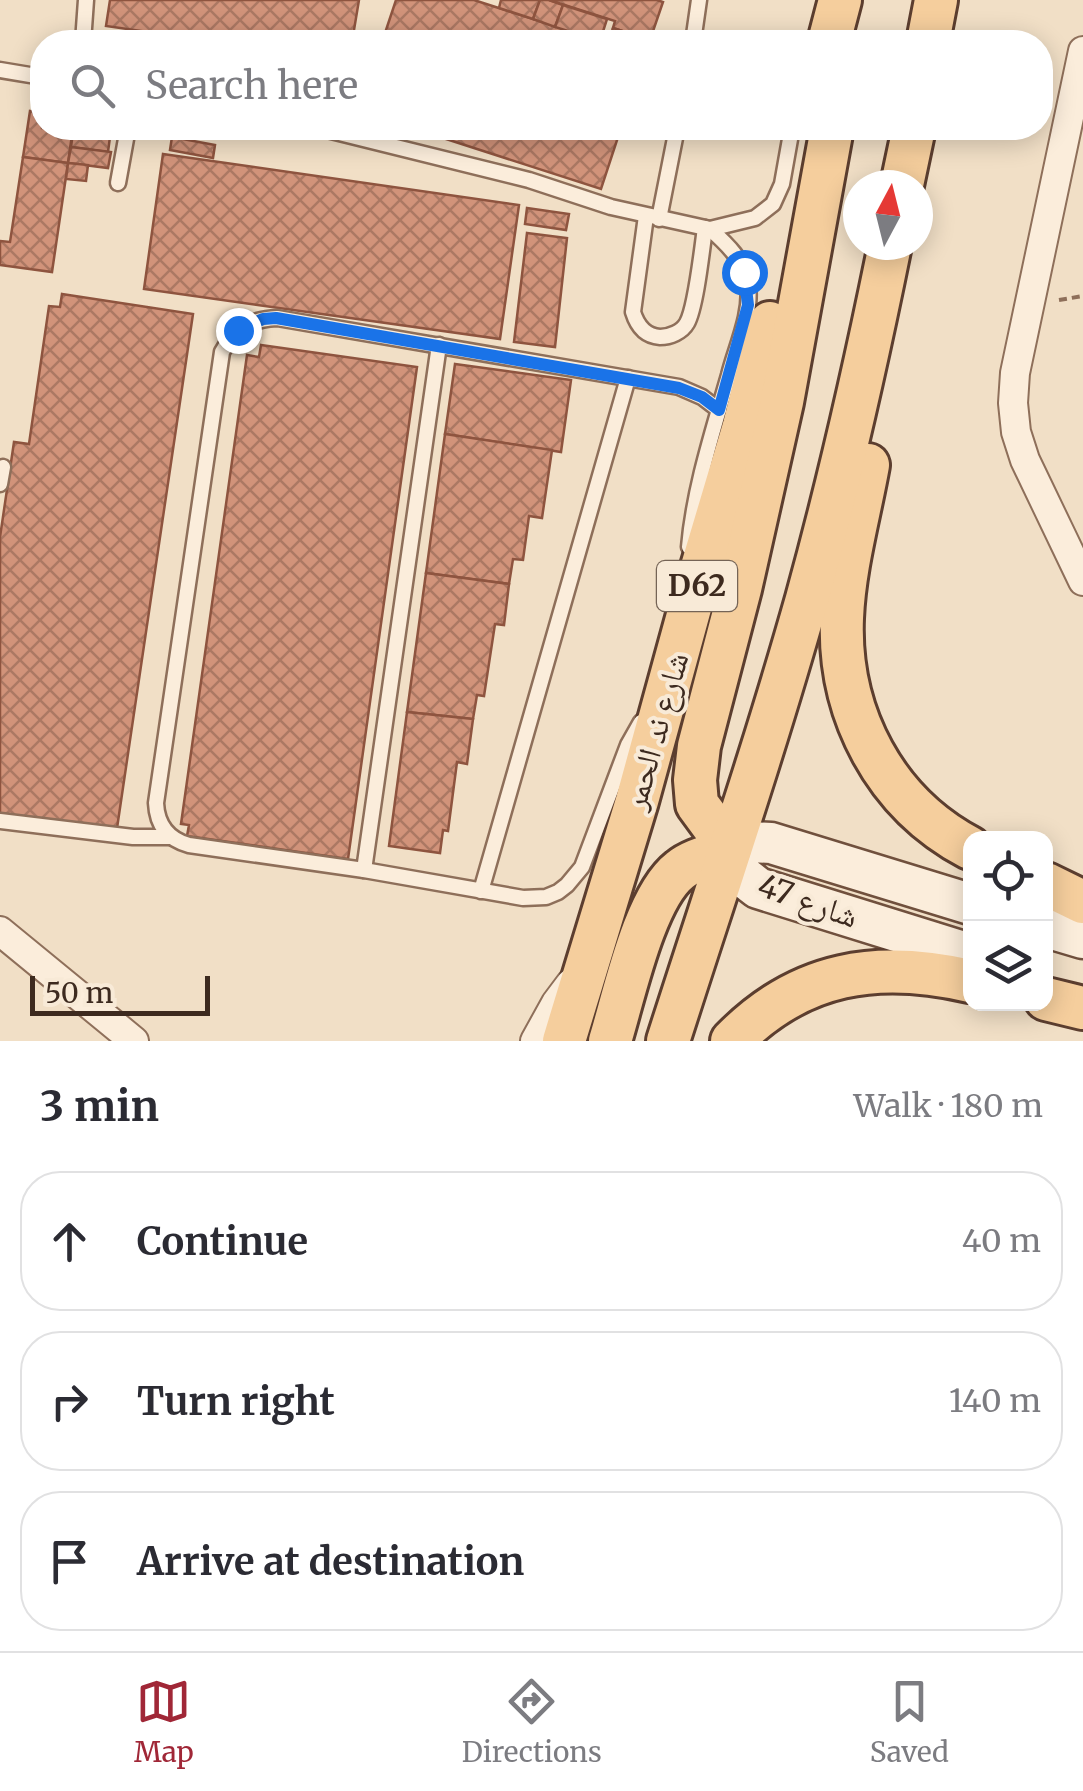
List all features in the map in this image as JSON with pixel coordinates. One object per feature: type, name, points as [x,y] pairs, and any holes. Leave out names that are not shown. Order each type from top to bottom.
[{"type":"main road","points":[[930,30],[936,0]]},
{"type":"main road","name":"شارع ند الحمر","points":[[564,1041],[744,426],[791,238],[810,140]]},
{"type":"main road","points":[[730,849],[697,804],[699,746],[740,589],[782,402],[830,140]]},
{"type":"main road","points":[[905,170],[911,140]]},
{"type":"main road","points":[[668,1041],[807,597],[887,260]]},
{"type":"main road","points":[[880,296],[876,421],[842,614],[844,674],[860,730],[896,789],[923,816],[963,844]]},
{"type":"main road","points":[[610,1041],[650,912],[664,886],[681,869],[730,849]]},
{"type":"main road","points":[[1053,887],[1083,902]]},
{"type":"main road","points":[[732,1041],[748,1024],[790,996],[832,979],[876,971],[920,971],[963,980]]},
{"type":"main road","points":[[1053,1001],[1083,1008]]},
{"type":"street","points":[[1083,50],[1014,373],[1013,403],[1016,432],[1025,460],[1083,581]]},
{"type":"street","name":"شارع 47","points":[[963,902],[771,843],[750,842],[730,849],[740,874],[758,888],[963,952]]},
{"type":"street","points":[[1053,928],[1083,938]]},
{"type":"street","points":[[0,930],[134,1041]]},
{"type":"street","points":[[535,1041],[556,1003],[588,963]]},
{"type":"street","points":[[1053,979],[1083,988]]},
{"type":"lane","points":[[83,30],[86,0]]},
{"type":"lane","points":[[696,30],[700,0]]},
{"type":"lane","points":[[0,70],[30,75]]},
{"type":"lane","points":[[118,182],[126,140]]},
{"type":"lane","points":[[367,140],[529,180],[611,207],[707,229],[726,243],[740,261],[747,282],[748,305],[690,535],[692,604]]},
{"type":"lane","points":[[674,140],[633,312],[642,330],[662,337],[672,335],[687,322],[707,229]]},
{"type":"lane","points":[[707,229],[754,218],[772,204],[782,184],[790,140]]},
{"type":"lane","points":[[171,837],[159,822],[156,803],[219,365],[228,340],[238,330],[250,323],[276,318],[439,345],[687,390],[719,410]]},
{"type":"lane","points":[[364,870],[439,345]]},
{"type":"lane","points":[[481,891],[628,378]]},
{"type":"lane","points":[[0,484],[3,467]]},
{"type":"lane","points":[[0,821],[133,837],[171,837],[189,844],[535,899],[558,892],[576,877],[628,745],[647,713],[669,688]]},
{"type":"building","points":[[110,0],[359,0],[354,30],[134,30],[106,26]]},
{"type":"building","points":[[396,0],[474,0],[567,30],[386,30]]},
{"type":"building","points":[[501,0],[540,0],[533,19],[499,8]]},
{"type":"building","points":[[540,0],[563,5],[555,27],[533,19]]},
{"type":"building","points":[[549,0],[663,2],[653,30],[619,30],[613,28],[615,21]]},
{"type":"building","points":[[563,5],[607,19],[604,30],[555,27]]},
{"type":"building","points":[[30,111],[30,140],[71,140],[68,163],[23,157]]},
{"type":"building","points":[[72,140],[110,140],[108,152],[71,147]]},
{"type":"building","points":[[172,140],[215,145],[213,158],[170,150]]},
{"type":"building","points":[[449,140],[617,140],[601,189]]},
{"type":"building","points":[[71,147],[111,152],[108,168],[68,163]]},
{"type":"building","points":[[163,154],[519,205],[500,339],[144,289]]},
{"type":"building","points":[[23,157],[68,163],[52,272],[0,265],[0,241],[10,242]]},
{"type":"building","points":[[68,163],[88,165],[86,181],[66,179]]},
{"type":"building","points":[[527,208],[569,214],[566,230],[525,224]]},
{"type":"building","points":[[527,233],[567,238],[555,347],[514,342]]},
{"type":"building","points":[[62,294],[193,314],[116,835],[0,818],[0,537],[14,442],[29,444],[49,306],[60,307]]},
{"type":"building","points":[[261,345],[417,367],[348,859],[187,836],[189,825],[181,824],[247,355],[259,357]]},
{"type":"building","points":[[455,364],[571,380],[561,452],[445,434]]},
{"type":"building","points":[[445,434],[552,450],[542,518],[529,516],[523,560],[513,559],[509,584],[426,573]]},
{"type":"building","points":[[426,573],[509,584],[504,625],[495,624],[484,696],[477,695],[473,719],[407,712]]},
{"type":"building","points":[[407,712],[473,719],[467,764],[457,762],[448,831],[443,830],[440,853],[389,846]]},
{"type":"route","points":[[238,330],[250,323],[276,318],[439,345],[679,388],[702,397],[719,410],[748,305],[744,272]]}]
